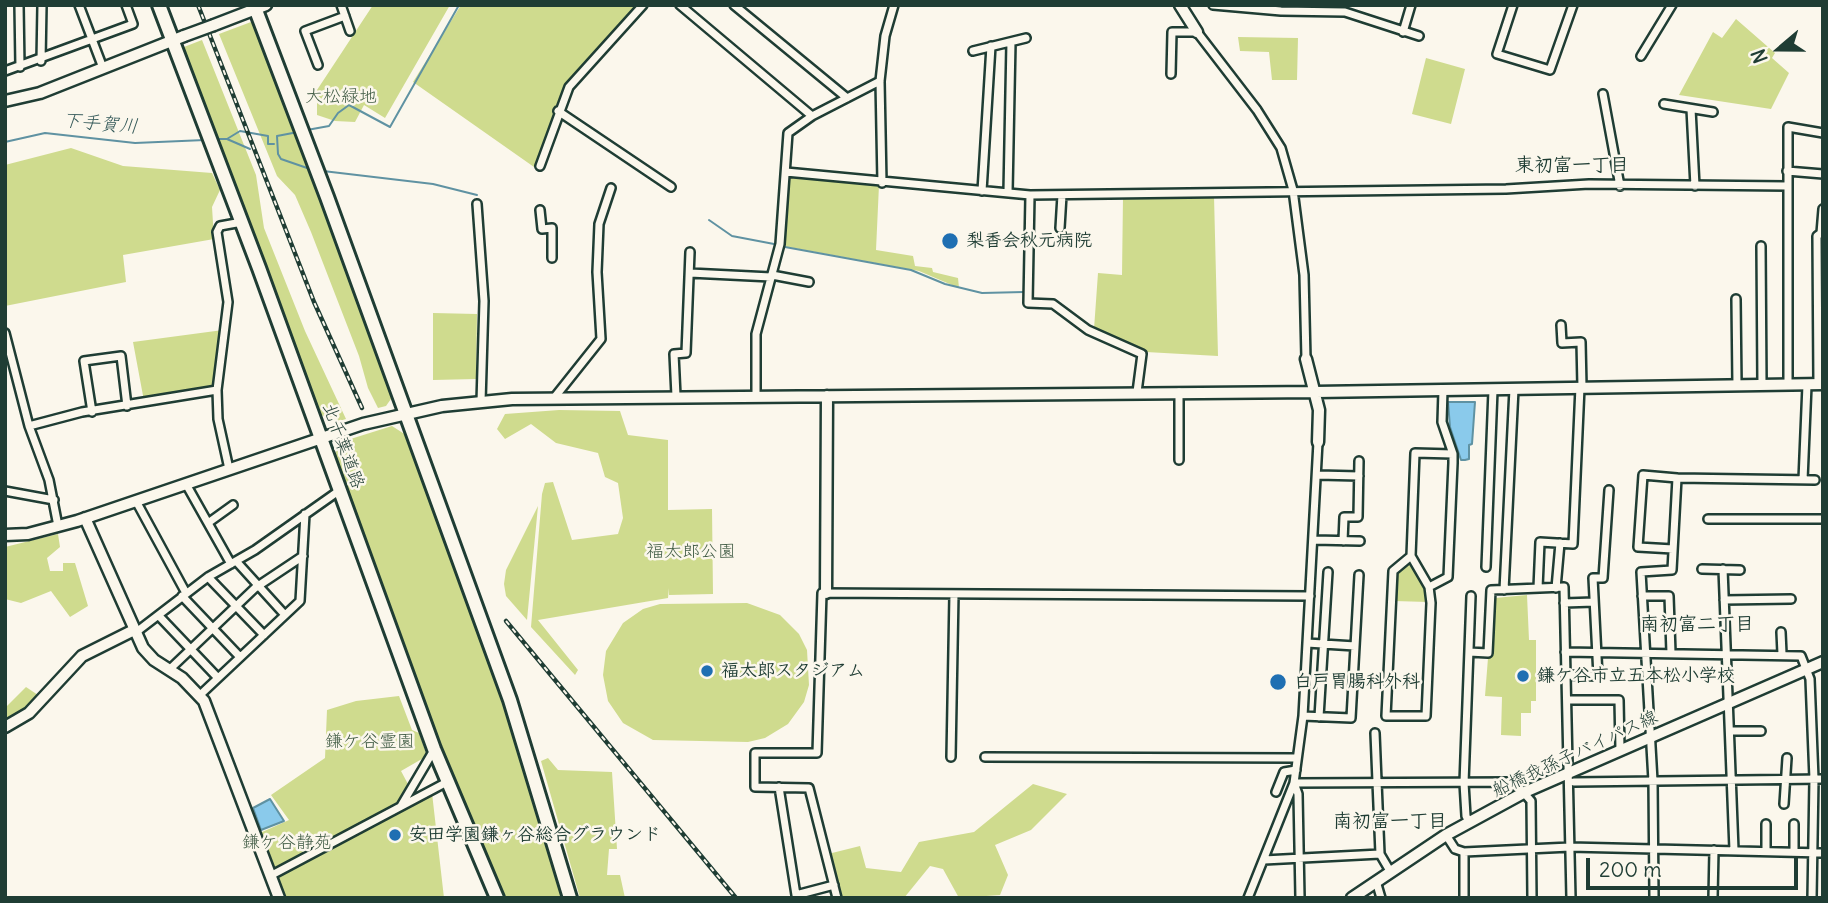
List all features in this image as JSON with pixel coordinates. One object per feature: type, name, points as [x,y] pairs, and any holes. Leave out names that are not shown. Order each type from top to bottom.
[{"type":"highway","name":"北千葉道路","points":[[159,5],[178,38],[189,83],[434,749],[497,898]]},
{"type":"highway","points":[[255,8],[327,197],[526,746],[570,898]]},
{"type":"street","points":[[19,5],[20,68]]},
{"type":"street","points":[[41,61],[42,5]]},
{"type":"street","points":[[79,5],[103,68]]},
{"type":"street","points":[[5,71],[41,61],[133,24],[126,5]]},
{"type":"street","points":[[341,5],[351,31]]},
{"type":"street","points":[[540,166],[558,111],[577,76],[643,5]]},
{"type":"street","points":[[680,5],[812,116]]},
{"type":"street","points":[[734,5],[847,97]]},
{"type":"street","points":[[882,183],[879,165],[880,81],[885,36],[894,5]]},
{"type":"street","points":[[1180,5],[1197,32],[1269,127],[1281,148],[1293,190],[1304,275],[1306,359],[1320,410],[1303,716],[1296,770],[1294,783],[1248,898]]},
{"type":"street","points":[[1213,5],[1281,12],[1345,12],[1419,36]]},
{"type":"street","points":[[1403,32],[1411,5]]},
{"type":"street","points":[[1513,5],[1497,54],[1550,70],[1573,5]]},
{"type":"street","points":[[1641,56],[1672,5]]},
{"type":"street","points":[[5,101],[40,93],[255,8]]},
{"type":"street","points":[[318,65],[305,32],[345,16]]},
{"type":"street","points":[[1171,74],[1172,32],[1197,32]]},
{"type":"street","points":[[973,51],[1026,38]]},
{"type":"street","points":[[1008,192],[1011,42]]},
{"type":"street","points":[[982,191],[991,47]]},
{"type":"street","points":[[756,396],[756,334],[780,244],[788,134],[812,116],[880,81]]},
{"type":"street","points":[[1603,94],[1620,186]]},
{"type":"street","points":[[1664,104],[1713,112]]},
{"type":"street","points":[[1691,109],[1695,186]]},
{"type":"street","points":[[558,111],[671,187]]},
{"type":"street","points":[[1788,385],[1788,127],[1823,133]]},
{"type":"street","points":[[1787,171],[1823,174]]},
{"type":"street","points":[[786,172],[1030,195],[1787,186]]},
{"type":"street","points":[[554,398],[601,339],[597,272],[599,224],[611,188]]},
{"type":"street","points":[[1030,195],[1028,303],[1054,304],[1088,330],[1143,354],[1137,392]]},
{"type":"street","points":[[1060,228],[1062,195]]},
{"type":"street","points":[[477,204],[484,301],[481,402]]},
{"type":"street","points":[[1803,480],[1816,384],[1817,236],[1821,233],[1823,209]]},
{"type":"street","points":[[540,210],[542,229],[552,228],[552,258]]},
{"type":"street","points":[[229,469],[218,419],[217,390],[228,302],[217,232],[220,226],[242,222]]},
{"type":"street","points":[[1761,246],[1762,385]]},
{"type":"street","points":[[676,397],[674,354],[686,353],[690,253]]},
{"type":"street","points":[[690,273],[771,276],[809,282]]},
{"type":"street","points":[[1736,299],[1737,385]]},
{"type":"street","points":[[1538,588],[1540,542],[1573,544],[1581,342],[1562,343],[1561,325]]},
{"type":"street","points":[[5,333],[29,426],[54,500],[58,526]]},
{"type":"street","points":[[92,412],[84,361],[121,356],[127,406]]},
{"type":"street","points":[[5,535],[28,534],[85,518],[321,438],[406,413],[481,402],[554,398],[1316,392],[1816,384]]},
{"type":"street","points":[[1504,590],[1514,389]]},
{"type":"street","points":[[29,426],[217,390]]},
{"type":"street","points":[[1429,587],[1448,577],[1453,454],[1442,422],[1443,390]]},
{"type":"street","points":[[1486,567],[1493,390]]},
{"type":"street","points":[[1179,460],[1180,392]]},
{"type":"street","points":[[826,593],[827,396]]},
{"type":"street","points":[[1412,556],[1393,571],[1386,716],[1426,716],[1431,603],[1429,587],[1412,556],[1415,453],[1453,454]]},
{"type":"street","points":[[1343,541],[1344,517],[1358,517],[1359,461]]},
{"type":"street","points":[[1318,475],[1359,476]]},
{"type":"street","points":[[1673,549],[1638,547],[1643,475],[1815,480]]},
{"type":"street","points":[[1654,898],[1653,781],[1641,572],[1672,570],[1677,478]]},
{"type":"street","points":[[186,484],[233,563],[285,615]]},
{"type":"street","points":[[5,727],[29,713],[82,656],[159,616],[208,577],[340,490]]},
{"type":"street","points":[[1566,675],[1598,676],[1593,578],[1603,578],[1609,490]]},
{"type":"street","points":[[5,491],[54,500]]},
{"type":"street","points":[[136,500],[184,594],[240,657]]},
{"type":"street","points":[[208,523],[233,505]]},
{"type":"street","points":[[200,695],[300,601],[305,514]]},
{"type":"street","points":[[85,518],[134,631],[147,654],[170,669],[200,695],[279,898]]},
{"type":"street","points":[[1708,519],[1822,519]]},
{"type":"street","points":[[1314,540],[1360,541]]},
{"type":"street","points":[[1556,588],[1560,543]]},
{"type":"street","points":[[170,669],[258,586],[303,555]]},
{"type":"street","points":[[1702,569],[1740,570]]},
{"type":"street","points":[[1723,569],[1734,850]]},
{"type":"street","points":[[1319,717],[1328,572]]},
{"type":"street","points":[[1303,716],[1351,718],[1359,575]]},
{"type":"street","points":[[208,577],[264,635]]},
{"type":"street","points":[[1469,652],[1488,653],[1491,590],[1564,587],[1571,898]]},
{"type":"street","points":[[837,898],[809,788],[755,787],[755,753],[817,753],[822,593],[1310,596]]},
{"type":"street","points":[[951,757],[954,594]]},
{"type":"street","points":[[1469,822],[1464,783],[1471,596]]},
{"type":"street","points":[[1642,596],[1670,596],[1671,653]]},
{"type":"street","points":[[1724,600],[1791,599]]},
{"type":"street","points":[[1564,603],[1594,602]]},
{"type":"street","points":[[159,616],[218,678]]},
{"type":"street","points":[[1781,632],[1782,654]]},
{"type":"street","points":[[1307,643],[1355,646]]},
{"type":"street","points":[[1566,652],[1801,656],[1810,679],[1814,779],[1812,898]]},
{"type":"street","name":"船橋我孫子バイパス線","points":[[1352,898],[1446,835],[1525,792],[1823,662]]},
{"type":"street","points":[[1567,700],[1619,700],[1620,749]]},
{"type":"street","points":[[1730,731],[1761,731]]},
{"type":"street","points":[[1375,733],[1380,854],[1390,871]]},
{"type":"street","points":[[401,806],[434,749]]},
{"type":"street","points":[[985,757],[1297,758]]},
{"type":"street","points":[[1784,804],[1787,758]]},
{"type":"street","points":[[1276,792],[1284,772],[1296,770]]},
{"type":"street","points":[[1574,782],[1823,779]]},
{"type":"street","points":[[270,876],[447,782]]},
{"type":"street","points":[[1294,783],[1510,782],[1525,792],[1531,801],[1532,898]]},
{"type":"street","points":[[1294,783],[1298,794],[1300,898]]},
{"type":"street","points":[[779,788],[796,895],[834,885]]},
{"type":"street","points":[[1766,824],[1766,852]]},
{"type":"street","points":[[1794,824],[1794,852]]},
{"type":"street","points":[[1446,835],[1455,849],[1464,852],[1570,847],[1823,853]]},
{"type":"street","points":[[1713,898],[1714,850]]},
{"type":"street","points":[[1464,852],[1464,898]]},
{"type":"street","points":[[1264,860],[1380,854]]},
{"type":"street","points":[[1376,881],[1381,898]]},
{"type":"green space","name":"大松緑地","points":[[373,5],[450,5],[385,118],[364,105],[355,122],[335,121],[317,115],[317,90]]},
{"type":"green space","points":[[461,5],[640,5],[566,88],[534,167],[413,82]]},
{"type":"green space","points":[[1736,19],[1775,53],[1772,58],[1789,73],[1771,109],[1679,95],[1713,32],[1722,38]]},
{"type":"green space","points":[[251,22],[256,25],[393,396],[386,406],[378,408],[368,388],[359,356],[311,232],[295,195],[277,176],[219,34]]},
{"type":"green space","points":[[1238,37],[1298,38],[1297,80],[1272,80],[1269,52],[1240,51]]},
{"type":"green space","points":[[202,40],[256,175],[264,228],[305,331],[346,419],[336,422],[317,413],[182,52],[184,47]]},
{"type":"green space","points":[[1426,58],[1465,69],[1451,124],[1412,114]]},
{"type":"green space","points":[[71,148],[123,166],[212,173],[220,190],[212,207],[214,239],[123,255],[126,282],[5,306],[5,165]]},
{"type":"green space","points":[[789,175],[879,185],[876,250],[913,256],[915,266],[932,268],[933,272],[958,278],[959,288],[919,271],[783,246]]},
{"type":"green space","points":[[1214,196],[1218,356],[1146,352],[1094,329],[1098,273],[1122,275],[1123,197]]},
{"type":"green space","points":[[433,313],[477,314],[476,379],[433,380]]},
{"type":"green space","points":[[223,330],[216,388],[144,401],[133,342]]},
{"type":"green space","name":"福太郎公園","points":[[559,410],[620,411],[628,435],[668,440],[668,510],[712,509],[713,594],[669,595],[669,588],[668,598],[538,620],[578,670],[575,675],[531,627],[542,494],[545,483],[553,482],[572,540],[618,534],[623,518],[618,483],[605,477],[598,453],[556,443],[531,424],[505,439],[497,429],[505,414]]},
{"type":"green space","points":[[392,426],[406,435],[462,584],[537,804],[563,898],[500,898],[453,787],[334,456],[341,442]]},
{"type":"green space","points":[[538,506],[527,620],[506,596],[504,584],[506,570]]},
{"type":"green space","points":[[58,534],[60,547],[47,558],[50,571],[63,571],[63,563],[75,563],[88,606],[70,617],[51,591],[21,603],[5,599],[5,547]]},
{"type":"green space","points":[[1411,562],[1425,588],[1428,602],[1394,601],[1395,575]]},
{"type":"green space","points":[[1527,595],[1529,640],[1536,640],[1536,701],[1531,701],[1531,713],[1521,713],[1521,736],[1501,735],[1502,697],[1485,696],[1488,658],[1492,657],[1495,598]]},
{"type":"green space","name":"福太郎スタジアム","points":[[747,603],[780,615],[799,634],[807,650],[809,685],[804,702],[788,724],[765,738],[748,742],[653,740],[623,723],[608,701],[603,675],[606,651],[623,623],[643,609],[660,604]]},
{"type":"green space","points":[[26,687],[38,695],[21,714],[5,722],[5,708]]},
{"type":"green space","name":"鎌ケ谷霊園","points":[[399,696],[412,730],[419,733],[427,756],[401,771],[409,786],[397,805],[274,871],[260,833],[289,820],[271,795],[325,758],[327,710],[356,701]]},
{"type":"green space","points":[[548,758],[558,770],[612,772],[617,849],[609,849],[607,875],[620,875],[625,898],[580,898],[541,761]]},
{"type":"green space","points":[[1033,784],[1067,794],[1031,830],[995,845],[1008,875],[1000,895],[959,898],[943,869],[930,866],[904,898],[831,898],[828,854],[860,846],[866,868],[901,872],[919,842],[974,832]]},
{"type":"green space","name":"安田学園鎌ヶ谷総合グラウンド","points":[[432,793],[444,898],[286,898],[277,876]]},
{"type":"water","points":[[1448,402],[1475,402],[1469,459],[1461,460],[1450,427]]},
{"type":"water","points":[[270,799],[284,821],[261,830],[253,808]]},
{"type":"waterway","points":[[307,130],[329,126],[338,113],[349,105],[390,127],[459,5]]},
{"type":"waterway","points":[[227,139],[240,131],[268,136],[268,144],[274,144]]},
{"type":"waterway","points":[[298,132],[277,136],[278,154],[281,159],[310,169]]},
{"type":"waterway","name":"下手賀川","points":[[5,142],[45,133],[135,143],[205,140]]},
{"type":"waterway","points":[[214,139],[227,139],[250,149]]},
{"type":"waterway","points":[[323,171],[433,184],[477,195]]},
{"type":"waterway","points":[[709,220],[732,236],[774,244]]},
{"type":"waterway","points":[[785,247],[911,270],[945,284],[982,293],[1024,292]]},
{"type":"railway","points":[[198,5],[314,302],[362,408]]},
{"type":"railway","points":[[506,621],[736,898]]},
{"type":"place","name":"梨香会秋元病院","points":[[950,241]]},
{"type":"place","name":"福太郎スタジアム","points":[[707,671]]},
{"type":"place","name":"鎌ケ谷市立五本松小学校","points":[[1523,676]]},
{"type":"place","name":"白戸胃腸科外科","points":[[1278,682]]},
{"type":"place","name":"安田学園鎌ヶ谷総合グラウンド","points":[[395,835]]},
{"type":"district","name":"東初富一丁目","points":[[1572,166]]},
{"type":"district","name":"南初富二丁目","points":[[1697,625]]},
{"type":"district","name":"南初富一丁目","points":[[1390,822]]},
{"type":"park label","name":"鎌ケ谷静苑","points":[[287,843]]}]
